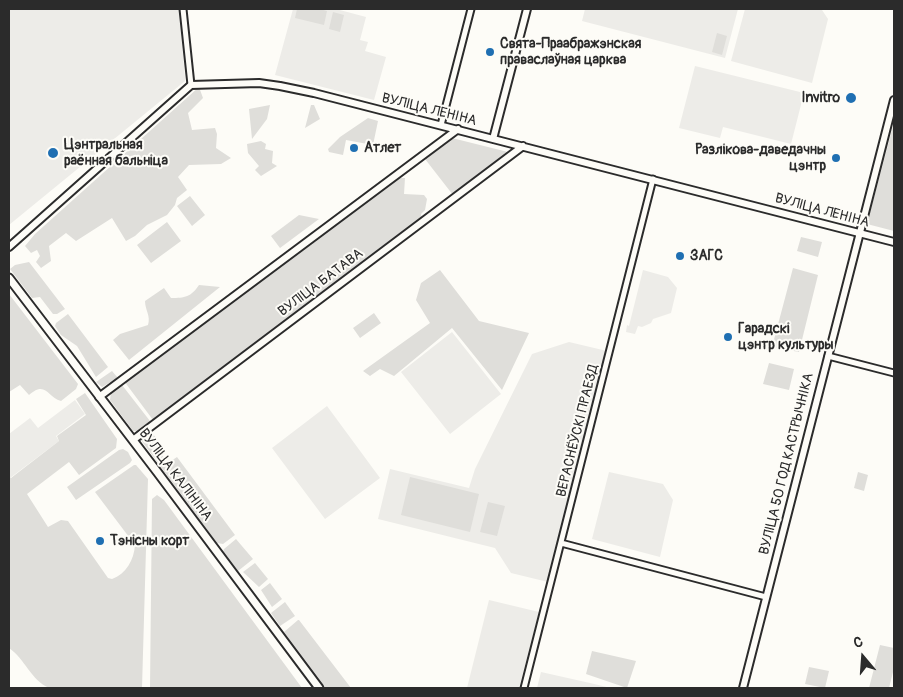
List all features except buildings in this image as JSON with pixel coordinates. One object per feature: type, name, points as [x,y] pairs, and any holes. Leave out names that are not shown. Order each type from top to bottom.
[{"type":"main road","name":"ВУЛІЦА КАЛІНІНА","points":[[9,278],[319,688]]},
{"type":"street","points":[[9,247],[191,85],[183,9]]},
{"type":"street","points":[[441,125],[471,9]]},
{"type":"street","points":[[493,139],[527,9]]},
{"type":"street","name":"ВУЛІЦА ЛЕНІНА","points":[[191,85],[259,83],[280,86],[458,129],[894,242]]},
{"type":"street","name":"ВУЛІЦА 50 ГОД КАСТРЫЧНІКА","points":[[742,688],[894,100]]},
{"type":"street","points":[[99,397],[458,129]]},
{"type":"street","name":"ВУЛІЦА БАТАВА","points":[[133,440],[523,146]]},
{"type":"street","name":"ВЕРАСНЁЎСКІ ПРАЕЗД","points":[[524,688],[653,179]]},
{"type":"street","points":[[828,356],[894,373]]},
{"type":"street","points":[[561,543],[766,597]]},
{"type":"shaded area","name":"Цэнтральная раённая бальніца","points":[[9,9],[179,9],[185,81],[9,225]]},
{"type":"shaded area","points":[[293,9],[336,9],[366,17],[360,40],[368,42],[365,51],[386,57],[374,100],[275,75]]},
{"type":"shaded area","points":[[297,9],[320,9],[327,11],[324,25],[295,18]]},
{"type":"shaded area","points":[[585,9],[738,9],[725,58],[582,21]]},
{"type":"shaded area","points":[[745,9],[822,10],[828,19],[812,83],[731,61]]},
{"type":"shaded area","points":[[333,12],[344,15],[340,32],[329,29]]},
{"type":"shaded area","points":[[717,33],[727,36],[722,55],[712,52]]},
{"type":"shaded area","points":[[695,66],[804,93],[791,144],[723,127],[720,138],[679,128]]},
{"type":"shaded area","points":[[199,87],[203,98],[188,113],[192,130],[215,128],[217,134],[216,148],[231,158],[221,164],[189,165],[178,177],[187,190],[177,198],[175,205],[167,215],[147,225],[135,236],[126,241],[112,218],[76,241],[66,233],[49,246],[51,261],[41,268],[36,262],[40,256],[37,250],[31,253],[25,246],[35,234]]},
{"type":"shaded area","points":[[270,105],[267,119],[252,139],[249,109]]},
{"type":"shaded area","points":[[311,105],[314,105],[320,119],[305,128]]},
{"type":"shaded area","points":[[368,118],[378,121],[373,145],[346,140],[343,155],[329,152],[328,149],[340,137]]},
{"type":"shaded area","points":[[894,122],[894,231],[867,224]]},
{"type":"shaded area","points":[[452,138],[509,152],[453,195],[425,159]]},
{"type":"shaded area","points":[[261,141],[266,144],[265,149],[273,151],[272,163],[277,166],[261,176],[255,170],[259,166],[248,153],[247,144]]},
{"type":"shaded area","points":[[395,178],[405,178],[404,194],[424,195],[427,199],[425,210],[421,214],[422,219],[153,420],[124,381]]},
{"type":"shaded area","points":[[190,196],[205,215],[192,226],[177,206]]},
{"type":"shaded area","points":[[299,215],[319,219],[280,248],[271,236]]},
{"type":"shaded area","points":[[167,222],[181,241],[151,263],[137,245]]},
{"type":"shaded area","points":[[801,237],[822,242],[818,257],[797,251]]},
{"type":"shaded area","points":[[29,262],[65,309],[57,314],[53,314],[40,297],[32,298],[10,269],[15,265]]},
{"type":"shaded area","points":[[793,268],[818,275],[799,352],[772,347]]},
{"type":"shaded area","points":[[440,270],[479,321],[529,333],[502,390],[452,328],[394,376],[380,369],[370,376],[363,371],[430,323],[416,300],[421,283]]},
{"type":"shaded area","points":[[643,270],[668,277],[677,288],[671,313],[653,319],[651,323],[642,327],[638,326],[635,334],[626,332]]},
{"type":"shaded area","points":[[199,285],[220,287],[129,360],[113,340],[120,334],[148,325],[149,319],[145,301],[164,288],[171,298],[184,297],[193,292]]},
{"type":"shaded area","points":[[9,294],[78,384],[76,389],[61,401],[43,389],[39,389],[29,395],[20,385],[9,392]]},
{"type":"shaded area","points":[[374,313],[381,323],[360,338],[353,328]]},
{"type":"shaded area","points":[[68,314],[108,367],[96,377],[77,346],[61,335],[55,326],[56,323]]},
{"type":"shaded area","points":[[452,332],[501,394],[450,434],[401,372]]},
{"type":"shaded area","points":[[569,342],[607,351],[548,582],[511,573],[495,548],[378,519],[390,469],[469,488],[475,469],[532,354]]},
{"type":"shaded area","points":[[769,363],[794,369],[789,390],[763,384]]},
{"type":"shaded area","points":[[112,371],[118,378],[102,387],[96,382]]},
{"type":"shaded area","points":[[122,385],[151,423],[140,431],[133,431],[110,400],[111,392]]},
{"type":"shaded area","points":[[85,393],[117,439],[116,448],[79,475],[69,462],[27,494],[48,527],[61,520],[68,521],[108,578],[112,579],[121,574],[128,566],[133,556],[135,545],[95,492],[134,465],[148,479],[142,688],[49,688],[37,680],[9,648],[9,477],[11,478],[59,441],[57,436],[86,415],[76,399]]},
{"type":"shaded area","points":[[75,400],[85,414],[56,436],[59,441],[10,478],[9,434],[30,418],[38,428]]},
{"type":"shaded area","points":[[327,406],[380,478],[325,519],[272,448]]},
{"type":"shaded area","points":[[152,433],[157,439],[154,444],[168,463],[177,457],[235,535],[223,544],[217,543],[141,440],[147,434]]},
{"type":"shaded area","points":[[123,449],[128,452],[132,460],[130,463],[76,500],[67,487]]},
{"type":"shaded area","points":[[609,472],[663,484],[673,500],[660,557],[592,539]]},
{"type":"shaded area","points":[[858,472],[868,475],[864,491],[854,488]]},
{"type":"shaded area","points":[[410,477],[479,494],[470,532],[401,515]]},
{"type":"shaded area","points":[[157,495],[164,500],[302,688],[150,688],[152,499]]},
{"type":"shaded area","points":[[488,502],[505,506],[497,536],[480,532]]},
{"type":"shaded area","points":[[236,539],[253,559],[238,571],[223,552]]},
{"type":"shaded area","points":[[255,563],[268,579],[259,587],[243,572]]},
{"type":"shaded area","points":[[270,583],[282,599],[272,607],[261,590]]},
{"type":"shaded area","points":[[489,600],[539,612],[519,688],[467,688]]},
{"type":"shaded area","points":[[285,602],[295,616],[280,626],[271,613]]},
{"type":"shaded area","points":[[298,620],[351,688],[326,688],[284,632]]},
{"type":"shaded area","points":[[880,645],[894,648],[894,668],[889,688],[869,688]]},
{"type":"shaded area","points":[[592,651],[636,661],[627,688],[586,674]]},
{"type":"shaded area","points":[[809,667],[829,671],[825,688],[805,684]]},
{"type":"shaded area","points":[[541,672],[590,683],[611,688],[537,688]]},
{"type":"place","name":"Свята-Праабражэнская праваслаўная царква","points":[[490,52]]},
{"type":"place","name":"Invitro","points":[[851,98]]},
{"type":"place","name":"Атлет","points":[[354,148]]},
{"type":"place","name":"Цэнтральная раённая бальніца","points":[[53,153]]},
{"type":"place","name":"Разлікова-даведачны цэнтр","points":[[836,158]]},
{"type":"place","name":"ЗАГС","points":[[680,256]]},
{"type":"place","name":"Гарадскі цэнтр культуры","points":[[728,337]]},
{"type":"place","name":"Тэнісны корт","points":[[100,541]]}]
